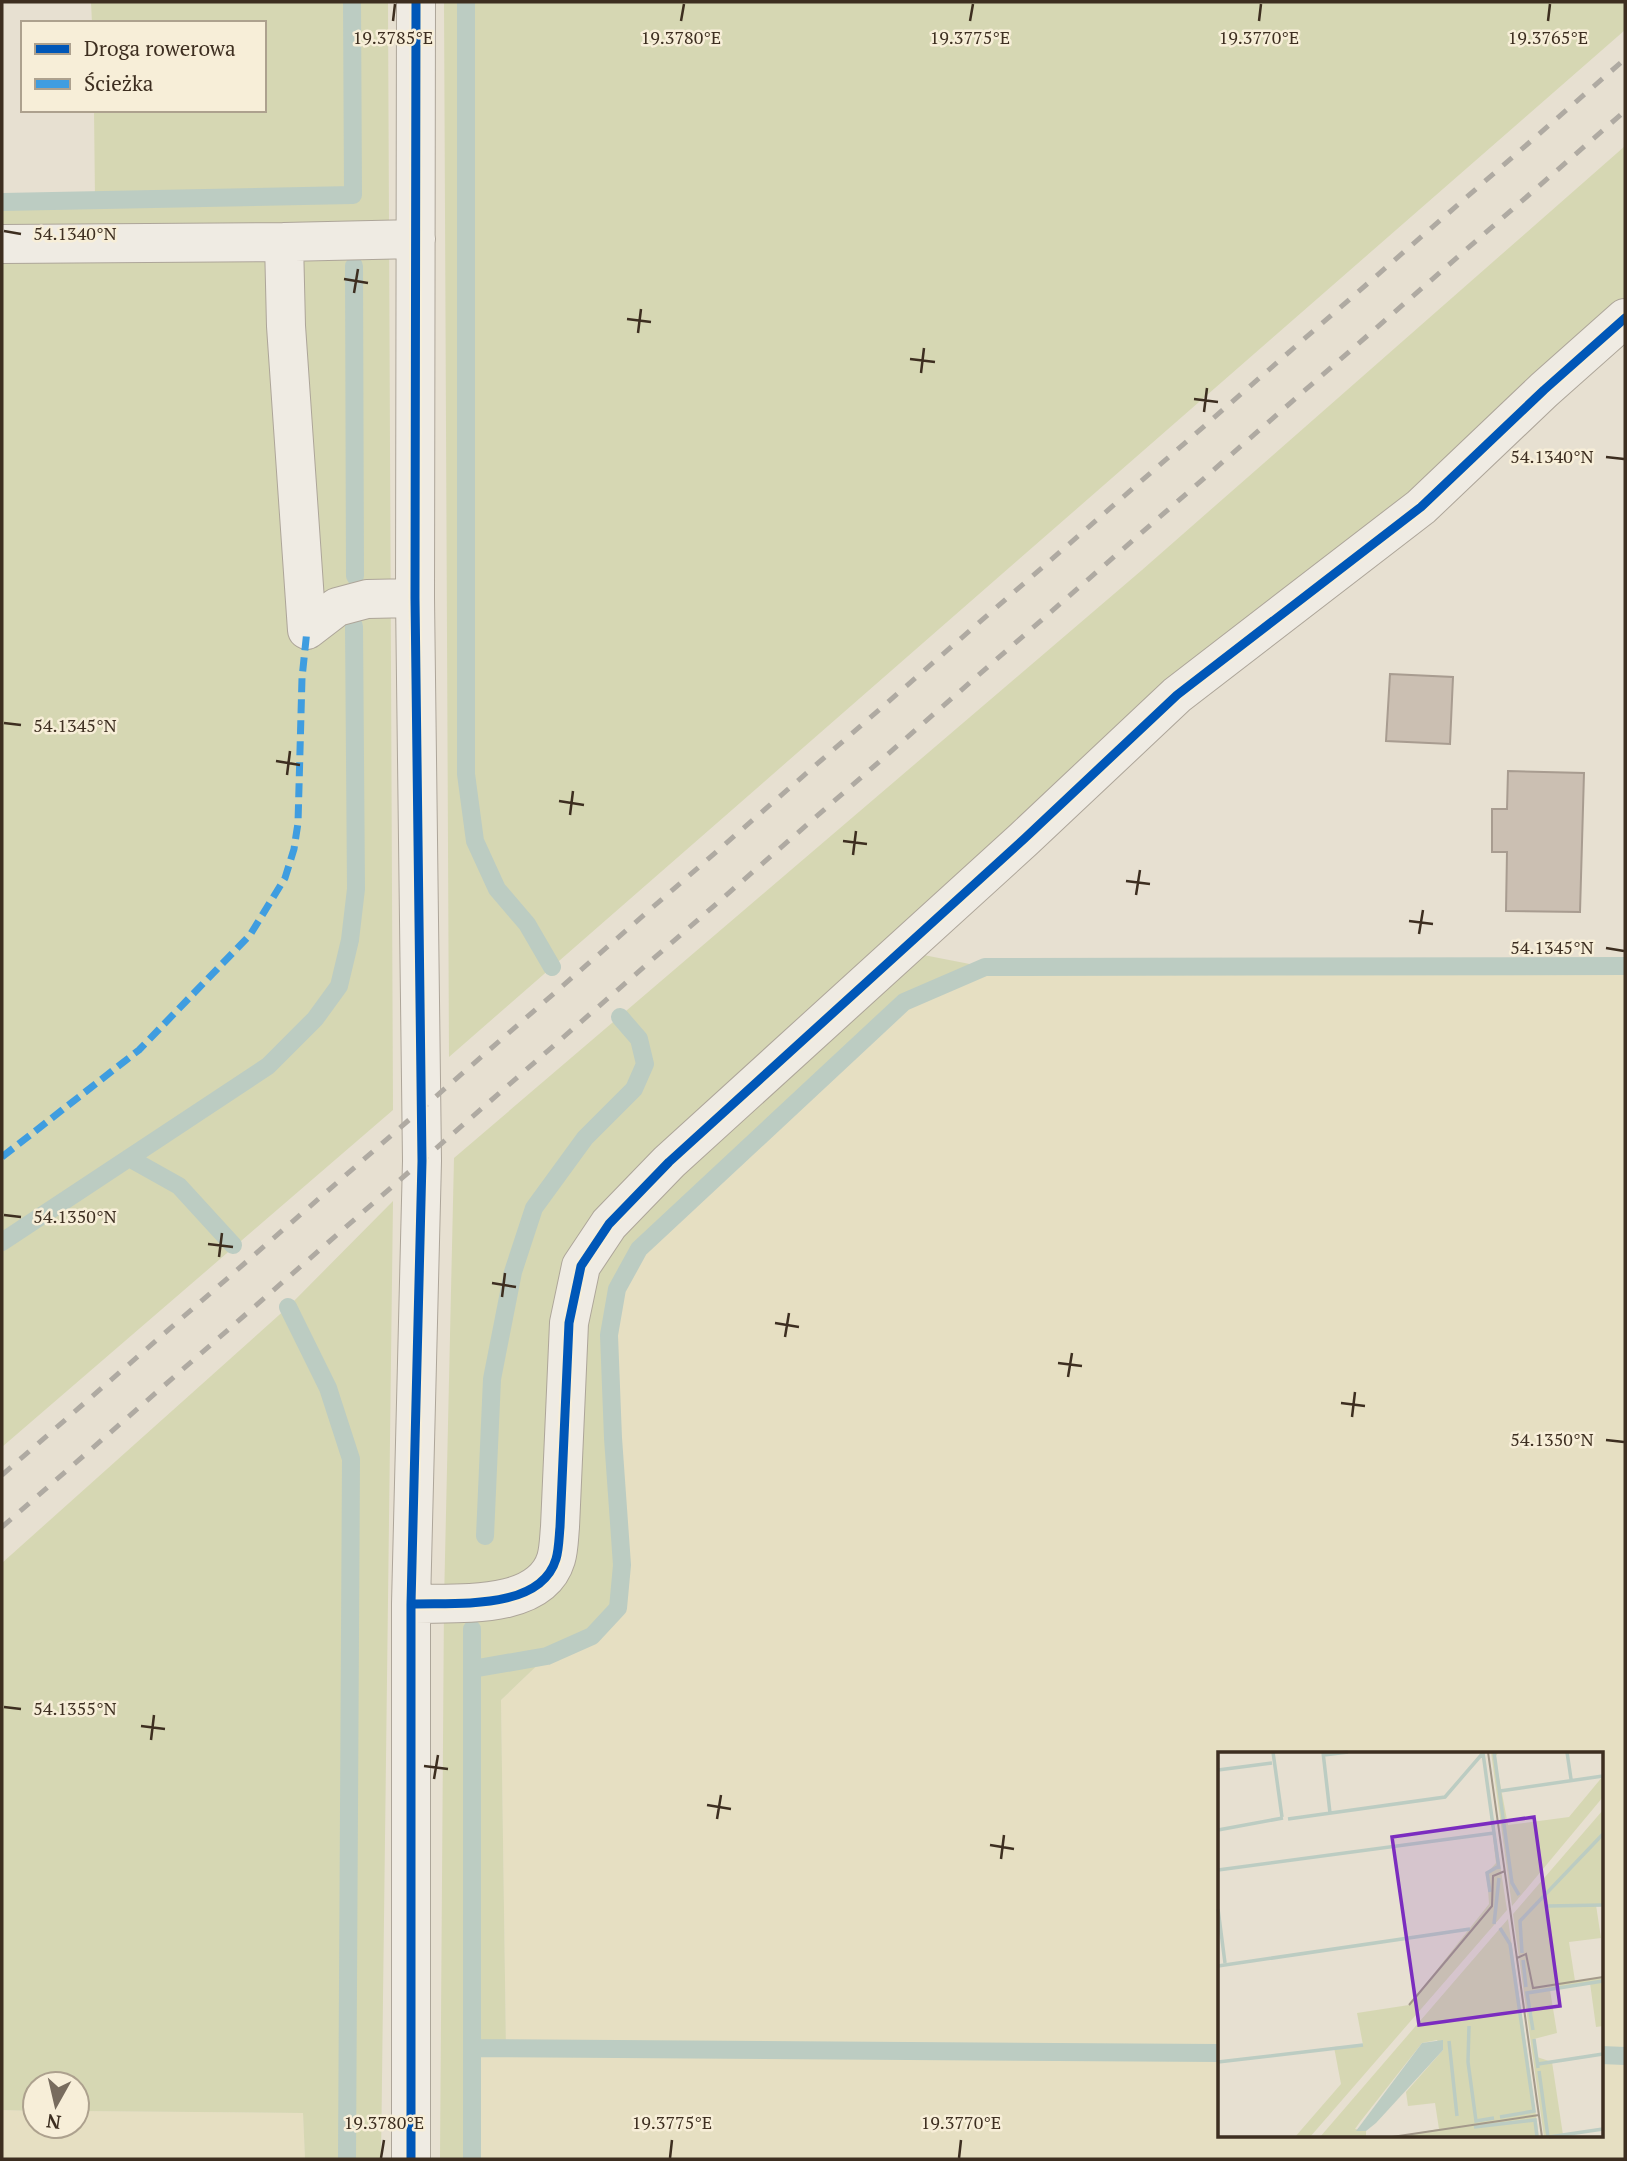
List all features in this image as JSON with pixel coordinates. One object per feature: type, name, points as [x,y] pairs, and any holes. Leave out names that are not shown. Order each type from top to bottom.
[{"type":"street","points":[[411,2159],[411,1605],[422,1160],[415,598],[416,2]]},
{"type":"street","points":[[2,244],[416,239]]},
{"type":"street","points":[[284,242],[286,326],[307,630],[337,607],[367,599],[415,598]]},
{"type":"street","points":[[411,1605],[444,1602],[476,1604],[527,1592],[545,1579],[556,1560],[560,1527],[569,1323],[581,1266],[609,1224],[669,1162],[1024,839],[1177,695],[1420,507],[1625,318]]},
{"type":"shaded area","points":[[1625,966],[1625,2159],[472,2159],[472,2048],[506,2047],[501,1700],[547,1656],[592,1636],[622,1565],[609,1335],[617,1289],[639,1249],[904,1002],[985,967]]},
{"type":"shaded area","points":[[2,2110],[21,2111],[21,2140],[91,2140],[91,2111],[303,2113],[305,2159],[2,2159]]},
{"type":"green space","points":[[91,2],[388,2],[393,1110],[2,1447],[2,202],[95,200],[94,112],[266,112],[266,21],[92,21]]},
{"type":"green space","points":[[444,2],[1625,2],[1625,30],[449,1057]]},
{"type":"green space","points":[[1625,146],[1625,318],[903,951],[985,967],[904,1002],[639,1249],[617,1289],[609,1335],[622,1565],[618,1608],[592,1636],[547,1656],[501,1700],[506,2048],[473,2048],[473,2159],[440,2159],[444,1602],[454,1158],[1142,570]]},
{"type":"green space","points":[[393,1201],[381,2159],[305,2159],[303,2113],[91,2111],[91,2070],[21,2070],[21,2111],[2,2110],[2,1563],[288,1307]]},
{"type":"building","points":[[1390,674],[1453,677],[1450,744],[1386,741]]},
{"type":"building","points":[[1508,771],[1584,773],[1580,912],[1506,911],[1507,852],[1492,852],[1492,809],[1507,809]]},
{"type":"waterway","points":[[2,202],[353,195],[352,2]]},
{"type":"waterway","points":[[466,2],[466,774],[475,841],[497,889],[527,924],[552,967]]},
{"type":"waterway","points":[[354,266],[355,576]]},
{"type":"waterway","points":[[2,1242],[268,1066],[315,1019],[339,986],[350,940],[356,889],[354,626]]},
{"type":"waterway","points":[[472,1669],[547,1656],[592,1636],[618,1608],[622,1565],[609,1335],[617,1289],[639,1249],[904,1002],[985,967],[1625,966]]},
{"type":"waterway","points":[[485,1536],[492,1379],[513,1272],[534,1208],[585,1138],[634,1089],[645,1064],[639,1039],[620,1017]]},
{"type":"waterway","points":[[129,1158],[179,1186],[233,1245]]},
{"type":"waterway","points":[[288,1307],[328,1388],[351,1459],[347,2159]]},
{"type":"waterway","points":[[472,1629],[472,2159]]},
{"type":"waterway","points":[[472,2048],[1218,2053]]},
{"type":"waterway","points":[[1602,2055],[1625,2056]]},
{"type":"railway","points":[[2,1475],[1625,59]]},
{"type":"railway","points":[[2,1527],[1625,111]]},
{"type":"marked path","points":[[2,1157],[139,1050],[250,935],[285,878],[298,823],[302,678],[307,630]]},
{"type":"cycle path","points":[[411,2159],[411,1604],[422,1161],[415,598],[416,2]]},
{"type":"cycle path","points":[[411,1604],[471,1603],[514,1596],[532,1588],[547,1576],[556,1559],[560,1527],[569,1323],[581,1266],[609,1224],[669,1162],[1024,839],[1177,695],[1421,507],[1544,390],[1625,318]]}]
